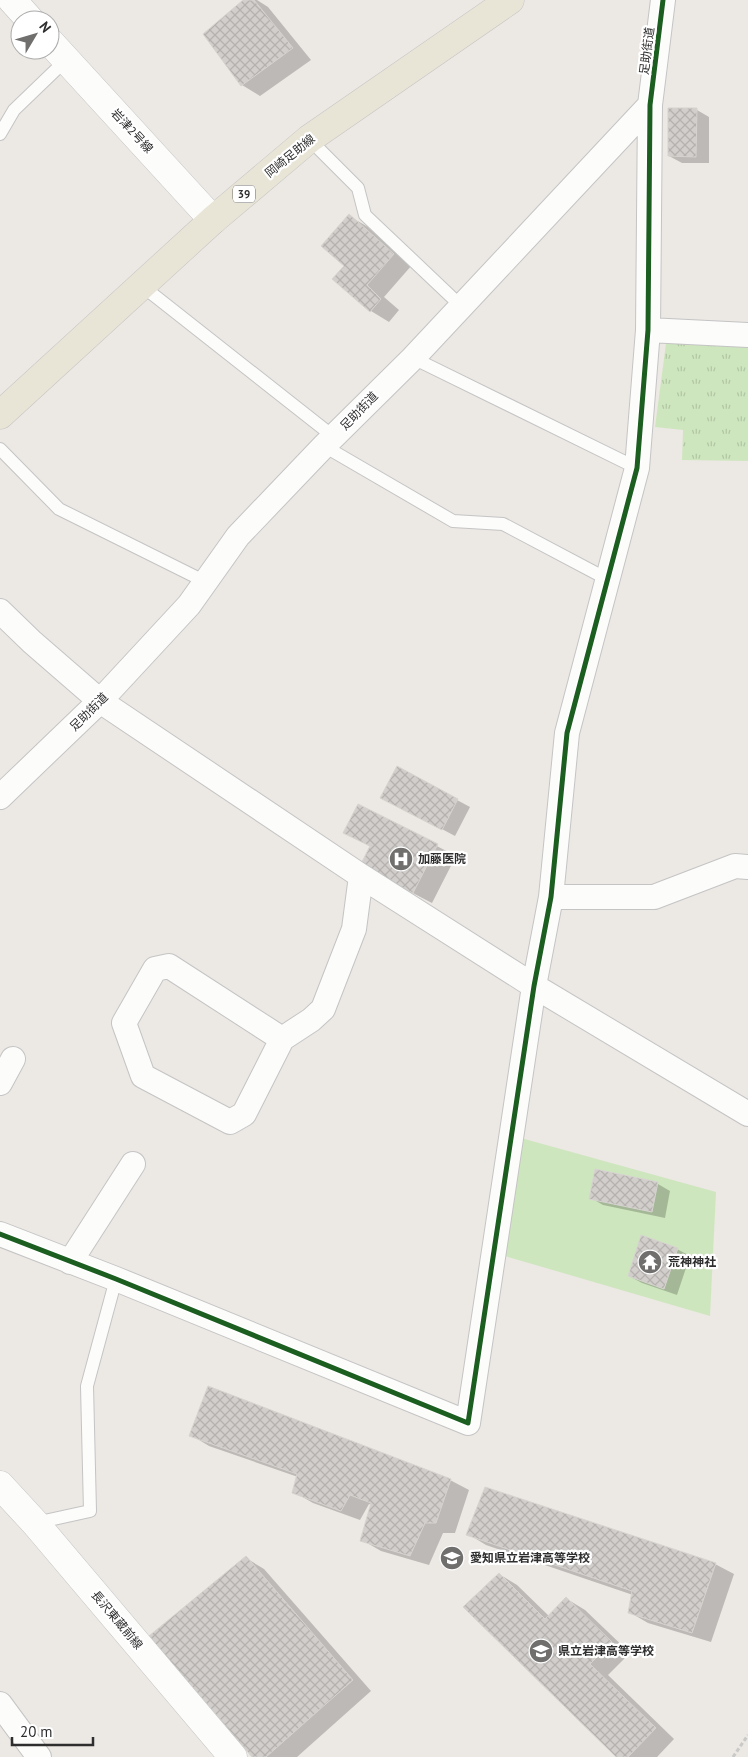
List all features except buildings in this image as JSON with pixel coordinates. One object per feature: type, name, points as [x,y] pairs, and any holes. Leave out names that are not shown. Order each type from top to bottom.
[{"type":"main road","points":[[12,0],[21,10]]},
{"type":"main road","name":"岡崎足助線","points":[[0,416],[213,220],[309,139],[510,0]]},
{"type":"main road","name":"岩津2号線","points":[[60,53],[213,220]]},
{"type":"main road","name":"長沢東蔵前線","points":[[0,1485],[35,1523],[232,1757]]},
{"type":"street","name":"足助街道","points":[[0,797],[100,701],[189,605],[238,536],[413,358],[650,105],[664,0]]},
{"type":"street","points":[[0,1234],[116,1279],[468,1423],[534,986],[551,897],[567,733],[637,468],[648,330],[650,105]]},
{"type":"street","points":[[648,330],[748,335]]},
{"type":"street","points":[[0,611],[32,642],[100,701],[361,876],[534,986],[748,1114]]},
{"type":"street","points":[[551,897],[654,897],[735,866],[748,867]]},
{"type":"street","points":[[282,1039],[169,966],[155,969],[124,1024],[143,1076],[230,1122],[244,1114],[282,1039],[311,1020],[323,1009],[354,929],[361,876]]},
{"type":"street","points":[[0,1083],[13,1059]]},
{"type":"street","points":[[70,1262],[133,1164]]},
{"type":"street","points":[[0,1704],[39,1757]]},
{"type":"lane","points":[[0,134],[14,110],[51,60]]},
{"type":"lane","points":[[309,139],[358,188],[365,215],[461,306]]},
{"type":"lane","points":[[141,285],[329,442],[453,521],[503,524],[607,579]]},
{"type":"lane","points":[[413,358],[637,468]]},
{"type":"lane","points":[[0,449],[59,509],[206,582]]},
{"type":"lane","points":[[35,1523],[90,1511],[87,1386],[116,1279]]},
{"type":"path","points":[[733,1757],[748,1735]]},
{"type":"green space","points":[[667,336],[748,344],[748,461],[682,460],[683,430],[655,427]]},
{"type":"green space","points":[[521,1138],[716,1192],[710,1316],[498,1254]]},
{"type":"cycle path","points":[[0,1234],[116,1279],[468,1423],[534,986],[551,897],[567,733],[637,468],[648,330],[650,105],[663,0]]},
{"type":"place","name":"加藤医院","points":[[401,859]]},
{"type":"place","name":"荒神神社","points":[[650,1262]]},
{"type":"place","name":"愛知県立岩津高等学校","points":[[452,1558]]},
{"type":"place","name":"県立岩津高等学校","points":[[541,1651]]}]
